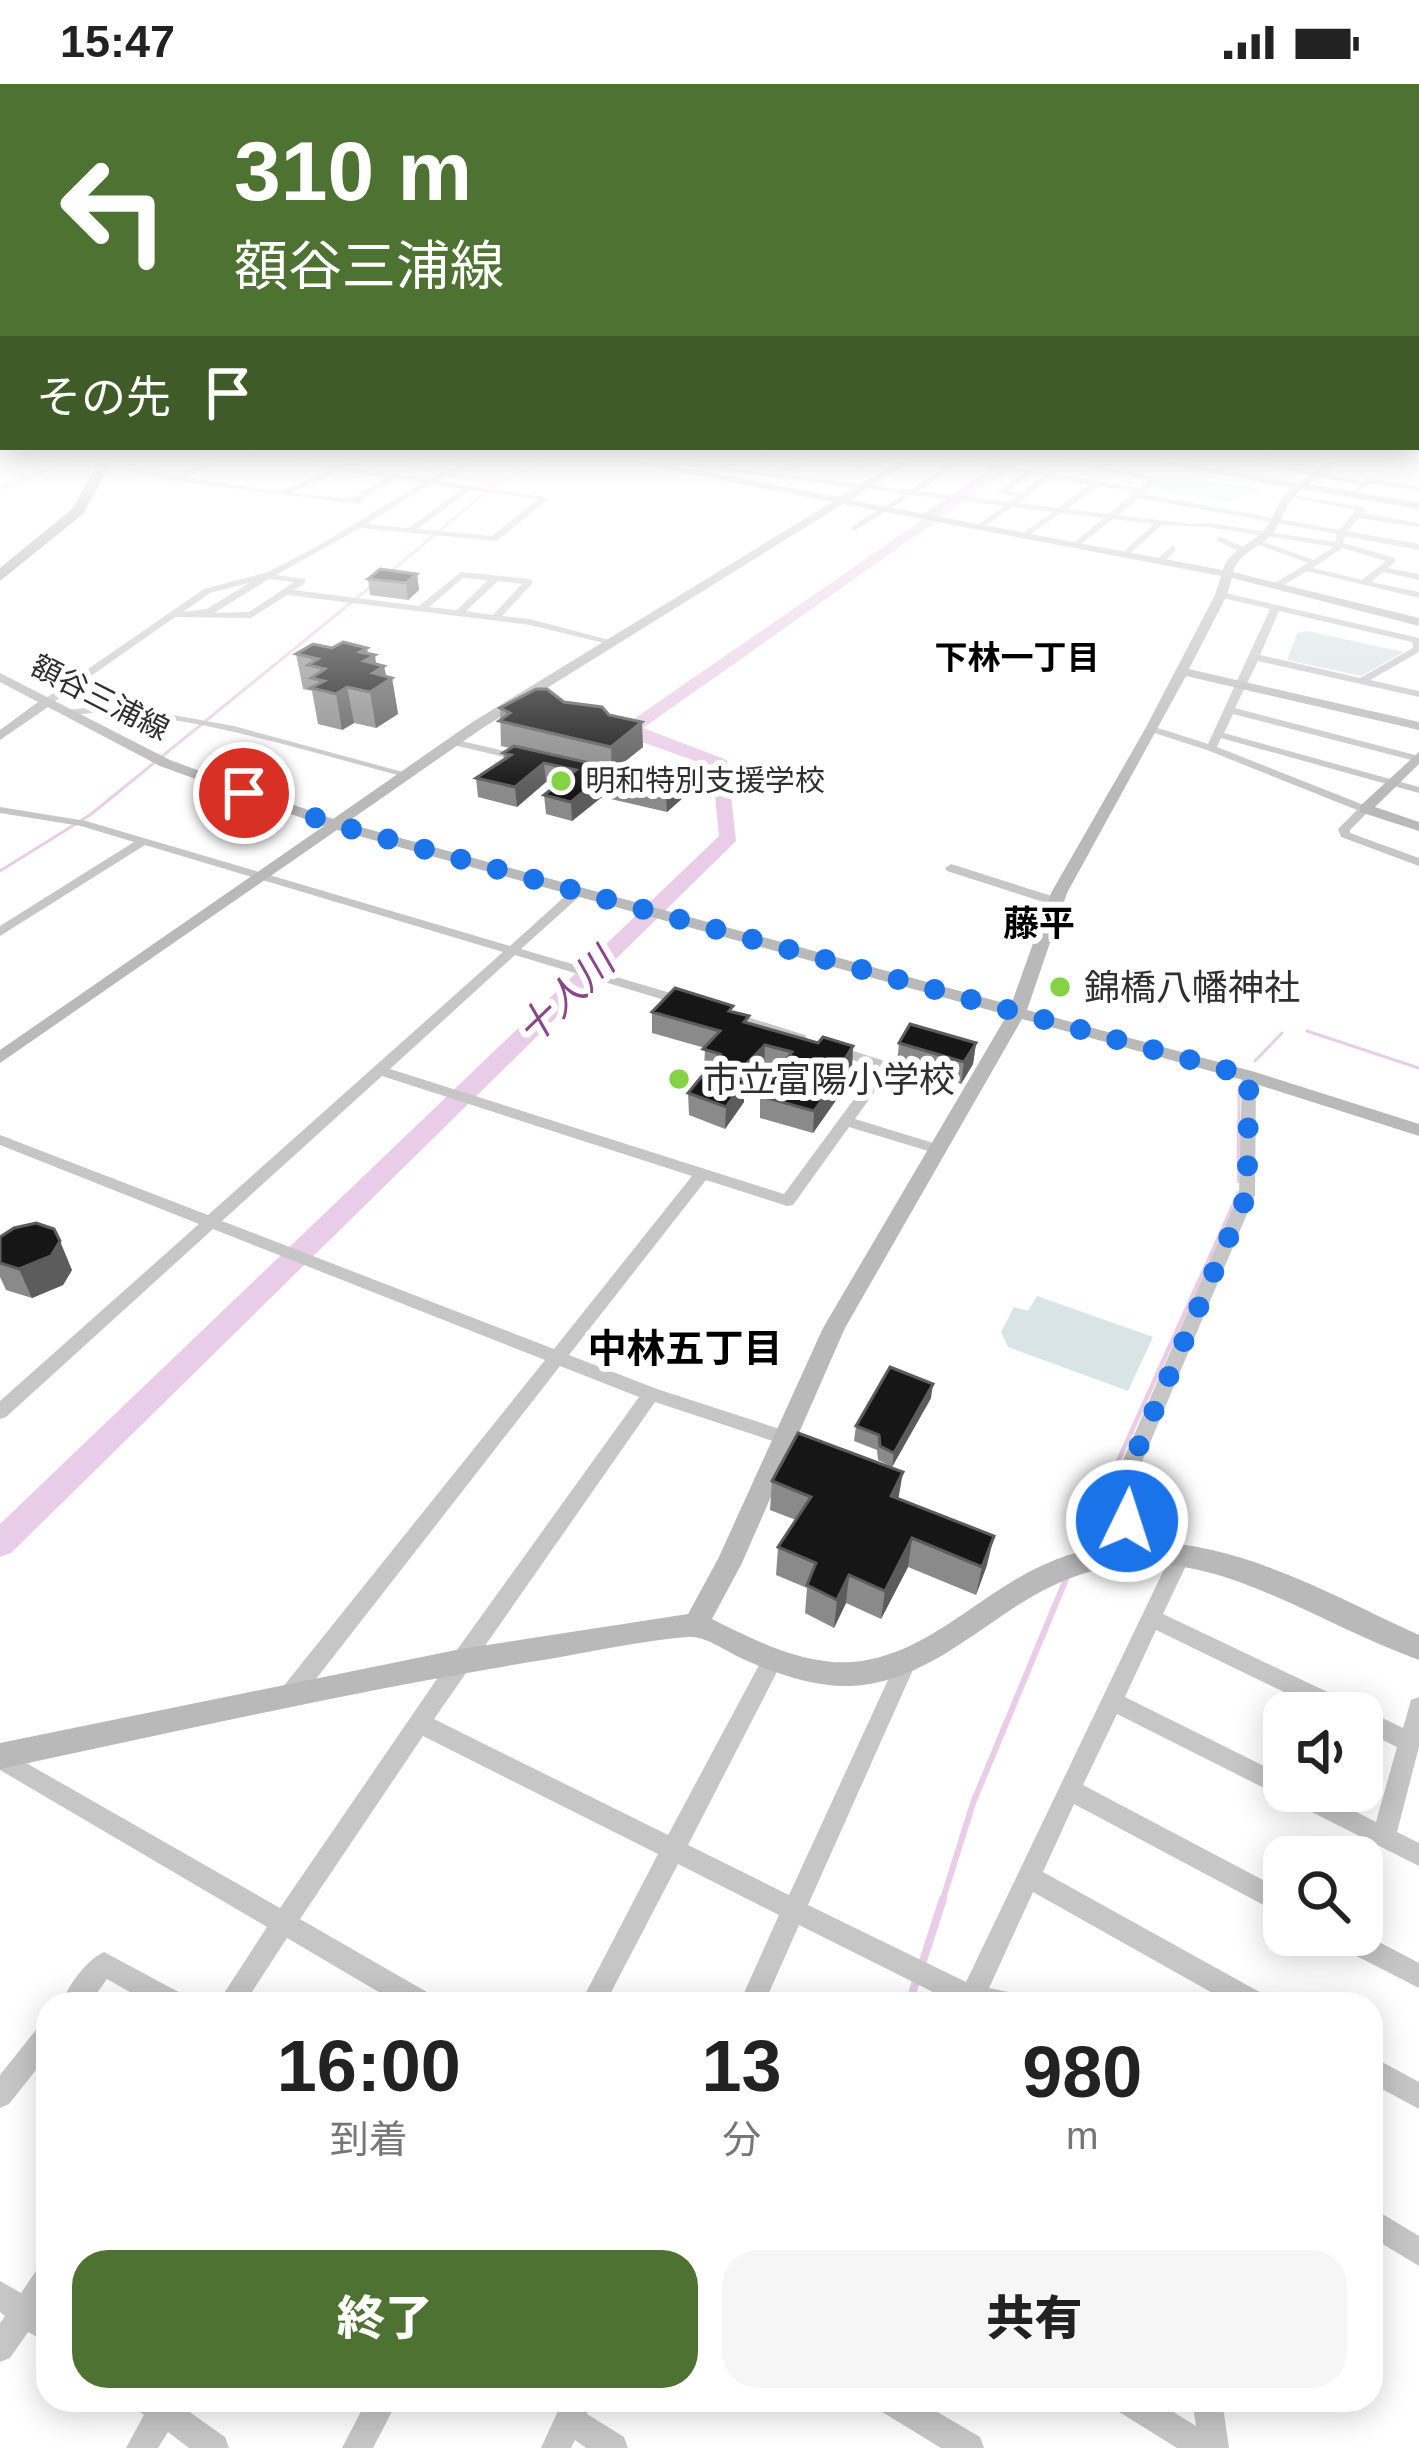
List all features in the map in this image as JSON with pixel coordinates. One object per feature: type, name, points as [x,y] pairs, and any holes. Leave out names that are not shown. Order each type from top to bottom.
[{"type":"street","points":[[200,616],[273,572]]},
{"type":"street","points":[[0,1058],[405,773],[725,572]]},
{"type":"street","points":[[1219,572],[1413,620],[1419,600],[1330,572]]},
{"type":"street","points":[[1276,586],[1299,572]]},
{"type":"street","points":[[1364,583],[1378,572]]},
{"type":"street","points":[[696,1624],[834,1328],[1018,1013],[1057,902],[1152,729],[1228,574]]},
{"type":"street","points":[[422,608],[461,575],[529,583],[496,617]]},
{"type":"street","points":[[0,736],[207,591],[240,579],[302,580],[251,616],[176,615]]},
{"type":"street","points":[[459,613],[495,579]]},
{"type":"street","points":[[286,592],[496,617],[612,641]]},
{"type":"street","points":[[1221,595],[1418,641],[1418,649],[1363,680]]},
{"type":"street","points":[[1211,748],[1275,609]]},
{"type":"street","points":[[1255,657],[1419,694]]},
{"type":"street","points":[[1182,671],[1419,726]]},
{"type":"street","name":"額谷三浦線","points":[[0,676],[160,760],[333,824],[1249,1076],[1419,1130]]},
{"type":"street","points":[[68,713],[88,707],[206,723],[405,773]]},
{"type":"street","points":[[1230,710],[1418,758]]},
{"type":"street","points":[[1152,729],[1419,827]]},
{"type":"street","points":[[1220,734],[1419,790]]},
{"type":"street","points":[[453,742],[545,763]]},
{"type":"street","points":[[1418,758],[1344,829],[1345,836],[1419,862]]},
{"type":"street","points":[[0,810],[78,822],[699,1006]]},
{"type":"street","points":[[0,932],[142,842]]},
{"type":"street","points":[[952,868],[1057,902]]},
{"type":"street","points":[[0,1412],[578,892]]},
{"type":"street","points":[[379,1070],[788,1201],[886,1066],[720,1013]]},
{"type":"street","points":[[1134,1552],[1120,1490],[1247,1195],[1249,1076]]},
{"type":"street","points":[[848,1122],[938,1149]]},
{"type":"street","points":[[0,1140],[651,1394],[785,1438]]},
{"type":"street","points":[[288,1699],[703,1173]]},
{"type":"street","points":[[236,1992],[280,1922],[651,1394]]},
{"type":"street","points":[[0,1757],[461,1661],[696,1624],[772,1661],[851,1674],[906,1663],[1047,1574],[1083,1561],[1134,1552],[1181,1555],[1269,1580],[1419,1648]]},
{"type":"street","points":[[974,1992],[1181,1555]]},
{"type":"street","points":[[1153,1619],[1305,1692]]},
{"type":"street","points":[[598,1992],[772,1661]]},
{"type":"street","points":[[756,1992],[906,1663]]},
{"type":"street","points":[[1112,1701],[1263,1776]]},
{"type":"street","points":[[1384,1836],[1419,1707]]},
{"type":"street","points":[[419,1723],[959,1992]]},
{"type":"street","points":[[1383,1730],[1408,1742]]},
{"type":"street","points":[[0,1757],[402,1992]]},
{"type":"street","points":[[1070,1790],[1263,1893]]},
{"type":"street","points":[[1335,1812],[1419,1855]]},
{"type":"street","points":[[1028,1876],[1235,1992]]},
{"type":"street","points":[[1381,1956],[1419,1976]]},
{"type":"street","points":[[82,1992],[104,1964],[154,1992]]},
{"type":"street","points":[[0,2095],[36,2050]]},
{"type":"street","points":[[1383,2076],[1419,2096]]},
{"type":"street","points":[[1383,2230],[1419,2252]]},
{"type":"street","points":[[0,2295],[36,2321],[0,2348]]},
{"type":"street","points":[[141,2448],[154,2412]]},
{"type":"street","points":[[164,2412],[214,2448]]},
{"type":"street","points":[[357,2448],[376,2412]]},
{"type":"street","points":[[909,2412],[969,2448]]},
{"type":"street","points":[[1146,2412],[1205,2448]]},
{"type":"street","points":[[1210,2412],[1214,2448]]},
{"type":"street","points":[[568,2423],[613,2448]]},
{"type":"shaded area","points":[[1307,631],[1404,652],[1361,676],[1287,660],[1297,633]]},
{"type":"shaded area","points":[[1037,1296],[1153,1337],[1128,1391],[1008,1347],[1001,1332],[1014,1307],[1028,1311]]},
{"type":"building","points":[[376,572],[417,574],[406,583],[368,579]]},
{"type":"building","points":[[343,642],[367,648],[360,652],[375,655],[364,661],[384,666],[373,673],[392,678],[370,692],[347,687],[336,694],[311,688],[324,681],[311,678],[325,669],[308,665],[318,659],[296,654],[313,644],[332,648]]},
{"type":"building","points":[[536,689],[547,689],[564,702],[602,707],[609,715],[642,722],[611,747],[499,721],[510,713],[500,708]]},
{"type":"building","points":[[514,746],[612,768],[623,762],[685,777],[666,793],[601,777],[571,802],[544,795],[576,770],[544,763],[515,787],[476,778],[511,755],[503,753]]},
{"type":"building","points":[[675,988],[733,1006],[729,1011],[749,1016],[744,1022],[818,1043],[823,1037],[853,1046],[841,1065],[846,1068],[814,1111],[760,1096],[792,1052],[765,1045],[734,1076],[744,1081],[726,1107],[688,1093],[720,1054],[703,1049],[720,1031],[652,1012]]},
{"type":"building","points":[[910,1024],[976,1043],[964,1062],[899,1043]]},
{"type":"building","points":[[36,1223],[54,1229],[60,1241],[51,1256],[19,1269],[0,1263],[0,1237]]},
{"type":"building","points":[[890,1367],[933,1384],[894,1453],[880,1446],[879,1435],[856,1426]]},
{"type":"building","points":[[798,1433],[903,1472],[891,1496],[994,1536],[982,1567],[912,1538],[885,1591],[849,1575],[837,1600],[807,1585],[816,1563],[778,1547],[811,1497],[772,1481]]},
{"type":"waterway","name":"十人川","points":[[0,1544],[729,837],[721,764],[637,734],[634,727],[856,572]]},
{"type":"waterway","points":[[0,871],[90,815],[374,584]]},
{"type":"waterway","points":[[1307,1031],[1419,1068]]},
{"type":"waterway","points":[[1255,1061],[1282,1033]]},
{"type":"waterway","points":[[1239,1087],[1239,1181]]},
{"type":"waterway","points":[[1115,1468],[1239,1193]]},
{"type":"waterway","points":[[1081,1543],[1116,1465]]},
{"type":"waterway","points":[[942,1902],[973,1803],[1066,1579]]},
{"type":"waterway","points":[[922,1964],[943,1899]]},
{"type":"waterway","points":[[913,1992],[916,1981]]},
{"type":"place","name":"明和特別支援学校","points":[[561,781]]},
{"type":"place","name":"錦橋八幡神社","points":[[1060,987]]},
{"type":"place","name":"市立富陽小学校","points":[[679,1079]]},
{"type":"district","name":"下林一丁目","points":[[1017,657]]},
{"type":"district","name":"藤平","points":[[1039,923]]},
{"type":"district","name":"中林五丁目","points":[[685,1348]]},
{"type":"route","points":[[244,793],[333,824],[1249,1076],[1247,1195],[1120,1490],[1127,1521]]}]
